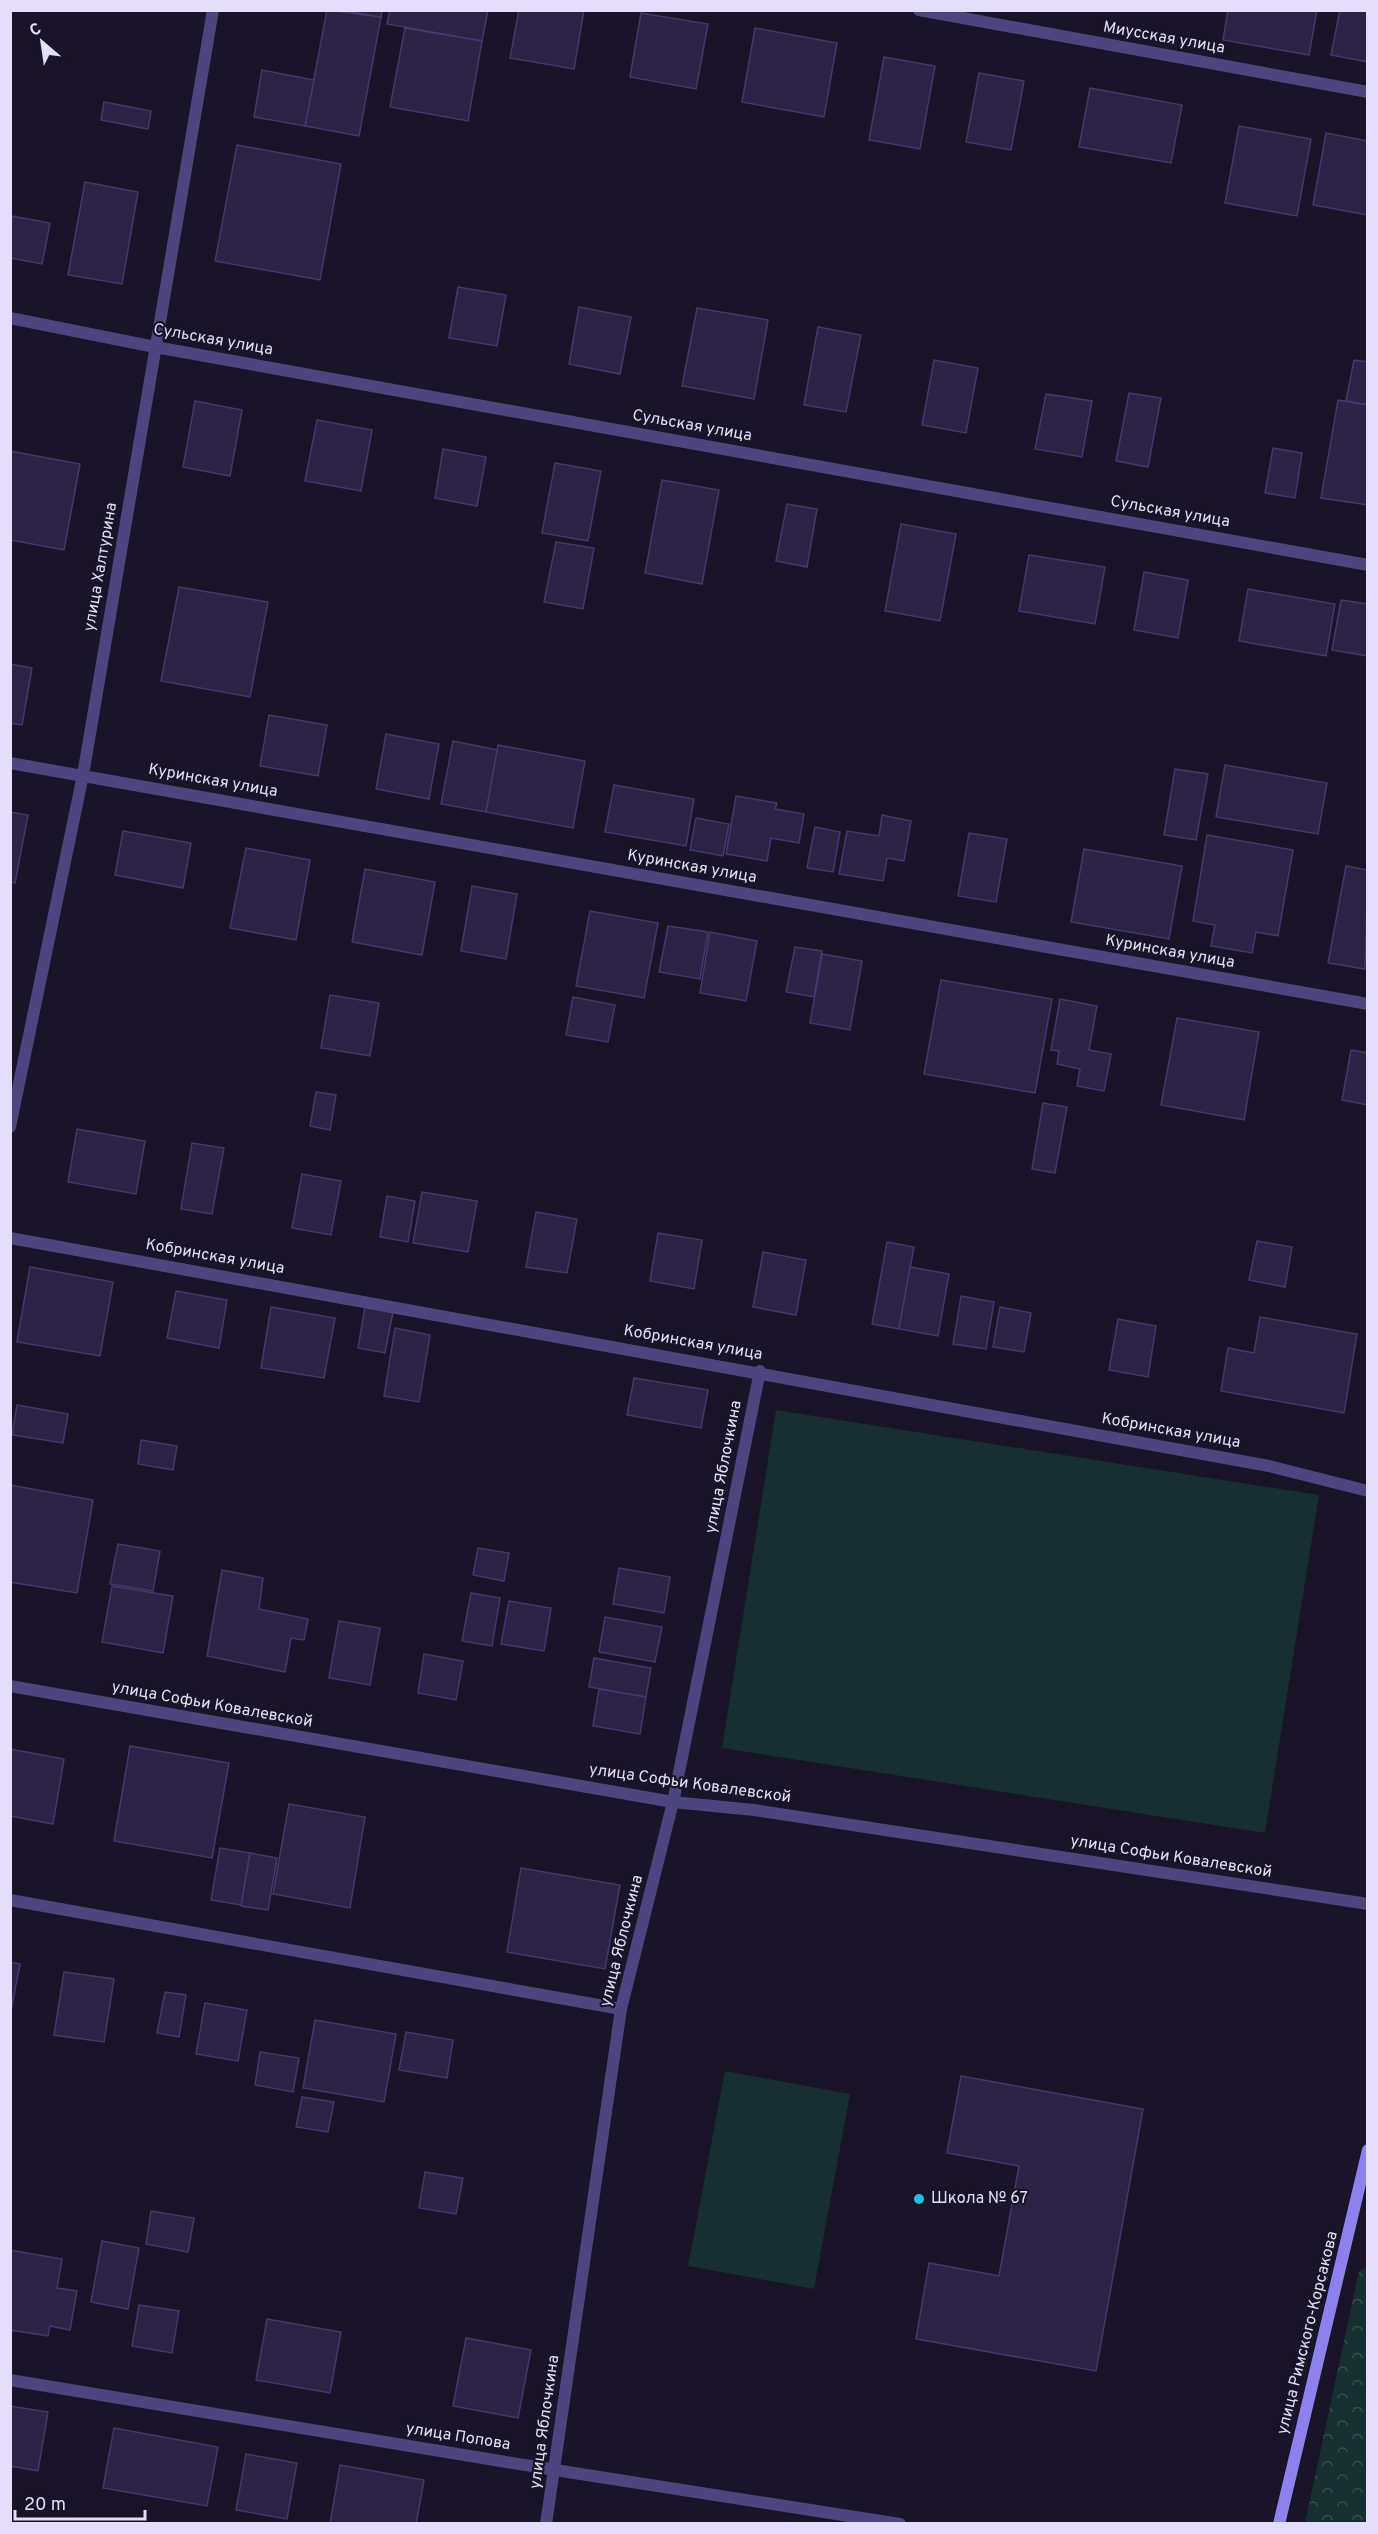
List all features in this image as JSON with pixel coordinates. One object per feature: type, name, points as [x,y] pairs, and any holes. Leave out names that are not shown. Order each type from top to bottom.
[{"type":"main road","name":"улица Римского-Корсакова","points":[[1279,2523],[1368,2150]]},
{"type":"street","name":"улица Халтурина","points":[[10,1127],[83,775],[213,10]]},
{"type":"street","name":"Миусская улица","points":[[919,10],[1368,92]]},
{"type":"street","name":"Сульская улица","points":[[10,318],[1368,565]]},
{"type":"street","name":"Куринская улица","points":[[10,763],[1368,1004]]},
{"type":"street","name":"Кобринская улица","points":[[10,1238],[759,1371],[1269,1466],[1368,1491]]},
{"type":"street","name":"улица Яблочкина","points":[[546,2523],[621,2009],[673,1802],[759,1371]]},
{"type":"street","name":"улица Софьи Ковалевской","points":[[10,1686],[673,1802],[754,1810],[1368,1904]]},
{"type":"street","points":[[10,1900],[621,2009]]},
{"type":"street","name":"улица Попова","points":[[10,2380],[555,2470],[900,2523]]},
{"type":"green space","points":[[776,1410],[1319,1495],[1265,1833],[722,1748]]},
{"type":"green space","points":[[725,2071],[850,2094],[814,2289],[688,2266]]},
{"type":"green space","points":[[1367,2267],[1367,2523],[1305,2523],[1359,2271]]},
{"type":"building","points":[[327,10],[381,17],[359,136],[305,126]]},
{"type":"building","points":[[340,10],[382,10],[381,17]]},
{"type":"building","points":[[390,10],[488,10],[482,41],[387,24]]},
{"type":"building","points":[[519,10],[584,10],[574,69],[510,58]]},
{"type":"building","points":[[1228,10],[1317,10],[1309,55],[1223,40]]},
{"type":"building","points":[[1340,10],[1368,10],[1368,62],[1331,55]]},
{"type":"building","points":[[641,13],[708,24],[696,89],[630,77]]},
{"type":"building","points":[[405,28],[482,41],[468,121],[390,107]]},
{"type":"building","points":[[755,28],[837,43],[824,117],[742,102]]},
{"type":"building","points":[[884,57],[935,66],[920,149],[869,140]]},
{"type":"building","points":[[262,70],[314,80],[305,126],[254,117]]},
{"type":"building","points":[[979,73],[1024,81],[1011,150],[966,142]]},
{"type":"building","points":[[1090,88],[1182,105],[1171,163],[1079,147]]},
{"type":"building","points":[[104,102],[151,111],[148,129],[101,120]]},
{"type":"building","points":[[1239,126],[1311,139],[1297,216],[1225,203]]},
{"type":"building","points":[[1326,133],[1368,141],[1368,215],[1313,205]]},
{"type":"building","points":[[237,145],[341,164],[320,280],[215,261]]},
{"type":"building","points":[[85,182],[138,192],[122,284],[68,275]]},
{"type":"building","points":[[12,216],[50,223],[42,264],[10,258]]},
{"type":"building","points":[[458,287],[506,295],[497,346],[449,338]]},
{"type":"building","points":[[579,307],[631,317],[620,374],[569,364]]},
{"type":"building","points":[[697,308],[768,320],[754,399],[682,386]]},
{"type":"building","points":[[818,327],[861,335],[846,412],[804,405]]},
{"type":"building","points":[[934,360],[978,368],[966,433],[922,425]]},
{"type":"building","points":[[1354,360],[1368,362],[1368,405],[1346,401]]},
{"type":"building","points":[[1129,393],[1161,398],[1148,467],[1116,461]]},
{"type":"building","points":[[1046,394],[1092,401],[1082,457],[1035,449]]},
{"type":"building","points":[[1338,400],[1368,405],[1368,505],[1321,498]]},
{"type":"building","points":[[195,401],[242,410],[230,476],[183,467]]},
{"type":"building","points":[[317,420],[372,430],[361,491],[305,481]]},
{"type":"building","points":[[1273,448],[1302,453],[1295,498],[1265,493]]},
{"type":"building","points":[[443,449],[486,457],[477,506],[435,498]]},
{"type":"building","points":[[10,451],[80,464],[64,550],[10,540]]},
{"type":"building","points":[[555,463],[601,471],[588,541],[542,533]]},
{"type":"building","points":[[662,480],[719,490],[702,584],[645,573]]},
{"type":"building","points":[[787,504],[817,509],[807,567],[776,561]]},
{"type":"building","points":[[901,524],[956,534],[940,621],[885,611]]},
{"type":"building","points":[[556,542],[594,548],[583,609],[544,602]]},
{"type":"building","points":[[1029,555],[1105,567],[1095,624],[1019,611]]},
{"type":"building","points":[[1144,572],[1188,580],[1178,638],[1134,630]]},
{"type":"building","points":[[179,587],[268,602],[250,697],[161,681]]},
{"type":"building","points":[[1248,589],[1335,604],[1326,656],[1239,641]]},
{"type":"building","points":[[1341,600],[1368,604],[1368,656],[1332,650]]},
{"type":"building","points":[[10,664],[32,668],[22,725],[10,723]]},
{"type":"building","points":[[269,715],[327,725],[318,776],[260,766]]},
{"type":"building","points":[[386,734],[439,744],[429,799],[376,789]]},
{"type":"building","points":[[453,741],[498,750],[486,812],[441,804]]},
{"type":"building","points":[[498,745],[585,761],[573,828],[486,812]]},
{"type":"building","points":[[1225,765],[1327,783],[1318,834],[1216,817]]},
{"type":"building","points":[[1175,769],[1208,774],[1196,840],[1164,835]]},
{"type":"building","points":[[614,785],[694,799],[686,846],[605,832]]},
{"type":"building","points":[[736,796],[777,803],[775,809],[804,814],[799,843],[771,838],[767,861],[726,854]]},
{"type":"building","points":[[10,812],[28,815],[15,883],[10,882]]},
{"type":"building","points":[[882,815],[911,821],[904,861],[887,858],[883,881],[839,874],[847,831],[879,836]]},
{"type":"building","points":[[696,818],[729,824],[723,856],[690,850]]},
{"type":"building","points":[[815,827],[840,832],[833,872],[807,868]]},
{"type":"building","points":[[123,831],[191,843],[183,888],[115,875]]},
{"type":"building","points":[[969,833],[1007,839],[996,902],[958,896]]},
{"type":"building","points":[[1207,835],[1293,850],[1278,936],[1256,932],[1252,953],[1211,946],[1215,925],[1193,921]]},
{"type":"building","points":[[246,848],[310,860],[296,940],[230,928]]},
{"type":"building","points":[[1084,849],[1182,866],[1169,939],[1071,922]]},
{"type":"building","points":[[1346,866],[1368,870],[1365,969],[1328,963]]},
{"type":"building","points":[[365,869],[435,882],[422,955],[352,942]]},
{"type":"building","points":[[472,886],[517,894],[506,959],[461,951]]},
{"type":"building","points":[[590,911],[658,923],[644,998],[576,986]]},
{"type":"building","points":[[668,926],[708,932],[700,979],[659,972]]},
{"type":"building","points":[[710,932],[757,941],[746,1001],[700,993]]},
{"type":"building","points":[[795,947],[822,951],[814,997],[786,992]]},
{"type":"building","points":[[822,954],[862,961],[850,1030],[810,1023]]},
{"type":"building","points":[[941,980],[1052,999],[1035,1093],[924,1074]]},
{"type":"building","points":[[330,995],[379,1003],[370,1056],[321,1048]]},
{"type":"building","points":[[573,997],[615,1005],[608,1042],[566,1035]]},
{"type":"building","points":[[1060,999],[1097,1006],[1089,1050],[1111,1054],[1104,1091],[1077,1086],[1080,1069],[1057,1064],[1059,1051],[1051,1050]]},
{"type":"building","points":[[1177,1018],[1259,1032],[1244,1120],[1161,1105]]},
{"type":"building","points":[[1351,1050],[1368,1053],[1368,1105],[1342,1100]]},
{"type":"building","points":[[316,1092],[336,1095],[330,1130],[310,1126]]},
{"type":"building","points":[[1043,1103],[1067,1107],[1055,1173],[1032,1169]]},
{"type":"building","points":[[77,1129],[145,1141],[136,1194],[68,1182]]},
{"type":"building","points":[[192,1143],[224,1148],[212,1214],[181,1209]]},
{"type":"building","points":[[302,1174],[341,1181],[331,1235],[292,1228]]},
{"type":"building","points":[[422,1192],[477,1201],[468,1252],[413,1243]]},
{"type":"building","points":[[387,1196],[415,1201],[408,1242],[380,1237]]},
{"type":"building","points":[[536,1212],[577,1219],[567,1273],[526,1267]]},
{"type":"building","points":[[658,1233],[702,1240],[694,1289],[650,1281]]},
{"type":"building","points":[[1257,1241],[1292,1247],[1285,1287],[1249,1280]]},
{"type":"building","points":[[887,1242],[914,1247],[899,1329],[872,1324]]},
{"type":"building","points":[[763,1252],[806,1260],[796,1315],[753,1307]]},
{"type":"building","points":[[30,1267],[113,1282],[100,1356],[17,1342]]},
{"type":"building","points":[[910,1267],[949,1274],[938,1336],[899,1329]]},
{"type":"building","points":[[176,1291],[227,1300],[219,1348],[167,1338]]},
{"type":"building","points":[[961,1296],[994,1302],[986,1349],[953,1344]]},
{"type":"building","points":[[271,1307],[335,1318],[324,1378],[261,1368]]},
{"type":"building","points":[[365,1307],[393,1312],[385,1353],[358,1348]]},
{"type":"building","points":[[1000,1307],[1031,1313],[1024,1352],[993,1347]]},
{"type":"building","points":[[1260,1317],[1357,1334],[1344,1413],[1221,1391],[1228,1348],[1254,1353]]},
{"type":"building","points":[[1118,1319],[1156,1326],[1148,1377],[1109,1370]]},
{"type":"building","points":[[395,1328],[430,1335],[419,1402],[384,1396]]},
{"type":"building","points":[[634,1378],[708,1390],[701,1428],[627,1415]]},
{"type":"building","points":[[17,1405],[68,1414],[63,1443],[12,1435]]},
{"type":"building","points":[[141,1440],[177,1446],[173,1470],[138,1464]]},
{"type":"building","points":[[10,1485],[93,1500],[77,1593],[10,1582]]},
{"type":"building","points":[[118,1544],[160,1551],[153,1591],[110,1584]]},
{"type":"building","points":[[478,1548],[509,1553],[504,1581],[473,1575]]},
{"type":"building","points":[[619,1568],[670,1577],[664,1613],[613,1604]]},
{"type":"building","points":[[222,1570],[263,1578],[259,1609],[308,1619],[304,1640],[291,1638],[285,1672],[207,1656]]},
{"type":"building","points":[[112,1586],[173,1596],[163,1653],[102,1642]]},
{"type":"building","points":[[471,1593],[500,1598],[492,1646],[462,1641]]},
{"type":"building","points":[[509,1601],[551,1608],[544,1651],[501,1644]]},
{"type":"building","points":[[605,1617],[662,1627],[655,1662],[599,1652]]},
{"type":"building","points":[[339,1621],[380,1628],[370,1685],[329,1678]]},
{"type":"building","points":[[424,1654],[463,1661],[456,1700],[418,1693]]},
{"type":"building","points":[[594,1658],[651,1668],[646,1697],[589,1687]]},
{"type":"building","points":[[599,1689],[646,1697],[640,1734],[593,1726]]},
{"type":"building","points":[[130,1746],[229,1763],[212,1858],[114,1841]]},
{"type":"building","points":[[10,1749],[64,1759],[53,1824],[10,1816]]},
{"type":"building","points":[[289,1804],[365,1817],[350,1908],[273,1894]]},
{"type":"building","points":[[220,1848],[250,1853],[241,1905],[211,1900]]},
{"type":"building","points":[[250,1853],[277,1858],[268,1910],[241,1906]]},
{"type":"building","points":[[521,1868],[620,1885],[605,1969],[507,1952]]},
{"type":"building","points":[[10,1962],[20,1964],[10,2016]]},
{"type":"building","points":[[64,1972],[114,1979],[104,2042],[54,2035]]},
{"type":"building","points":[[165,1992],[186,1995],[179,2037],[157,2033]]},
{"type":"building","points":[[205,2003],[247,2010],[238,2061],[196,2054]]},
{"type":"building","points":[[315,2020],[396,2034],[384,2102],[303,2088]]},
{"type":"building","points":[[406,2032],[453,2040],[447,2078],[399,2070]]},
{"type":"building","points":[[260,2052],[299,2058],[293,2092],[255,2085]]},
{"type":"building","points":[[961,2076],[1143,2109],[1096,2371],[916,2339],[929,2263],[999,2276],[1019,2166],[947,2153]]},
{"type":"building","points":[[302,2097],[334,2102],[328,2132],[296,2127]]},
{"type":"building","points":[[425,2172],[463,2178],[456,2214],[419,2208]]},
{"type":"building","points":[[151,2211],[194,2218],[188,2252],[146,2244]]},
{"type":"building","points":[[102,2241],[139,2248],[128,2309],[91,2302]]},
{"type":"building","points":[[10,2250],[62,2259],[57,2288],[77,2291],[70,2330],[50,2326],[48,2336],[10,2330]]},
{"type":"building","points":[[139,2305],[179,2311],[172,2353],[132,2346]]},
{"type":"building","points":[[267,2319],[341,2332],[330,2393],[256,2380]]},
{"type":"building","points":[[466,2338],[531,2350],[518,2418],[453,2406]]},
{"type":"building","points":[[10,2406],[48,2412],[38,2471],[10,2466]]},
{"type":"building","points":[[114,2428],[218,2447],[207,2506],[103,2488]]},
{"type":"building","points":[[246,2454],[297,2463],[287,2519],[236,2510]]},
{"type":"building","points":[[340,2465],[424,2480],[416,2524],[330,2524]]},
{"type":"place","name":"Школа № 67","points":[[919,2199]]}]
